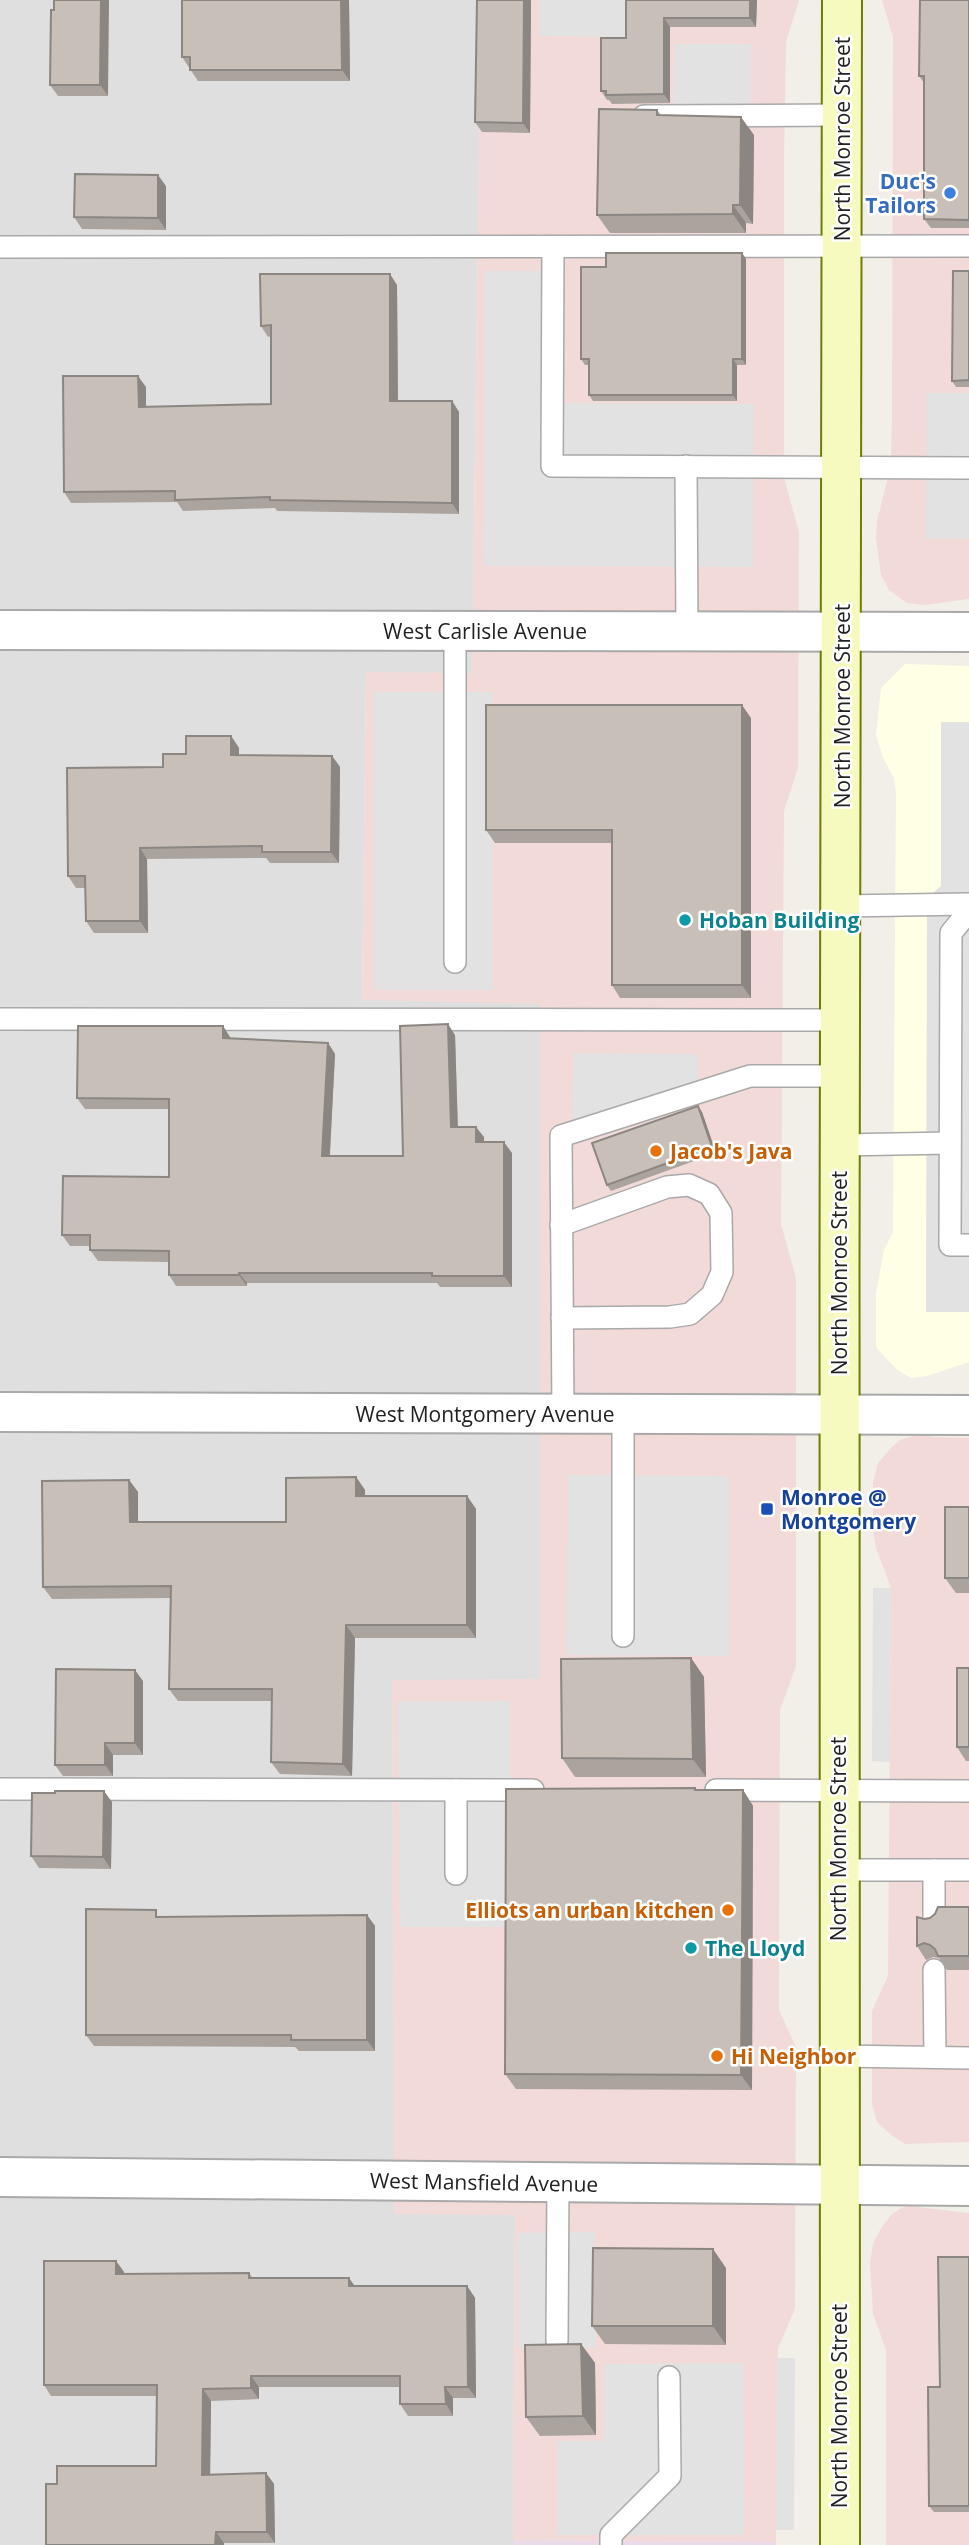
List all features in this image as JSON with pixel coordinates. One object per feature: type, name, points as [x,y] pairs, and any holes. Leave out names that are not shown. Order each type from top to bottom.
[{"type":"main road","name":"North Monroe Street","points":[[840,2545],[838,1414],[842,0]]},
{"type":"street","name":"West Carlisle Avenue","points":[[0,630],[969,632]]},
{"type":"street","name":"West Montgomery Avenue","points":[[0,1412],[969,1415]]},
{"type":"street","name":"West Mansfield Avenue","points":[[0,2176],[969,2186]]},
{"type":"lane","points":[[618,116],[842,115]]},
{"type":"lane","points":[[0,247],[969,246]]},
{"type":"lane","points":[[553,247],[552,466],[969,468]]},
{"type":"lane","points":[[686,467],[688,631]]},
{"type":"lane","points":[[455,630],[455,962]]},
{"type":"lane","points":[[841,906],[969,904]]},
{"type":"lane","points":[[969,911],[951,933],[950,1143],[950,1245],[969,1245]]},
{"type":"lane","points":[[0,1019],[841,1020]]},
{"type":"lane","points":[[563,1413],[561,1136],[750,1076],[841,1076]]},
{"type":"lane","points":[[840,1145],[950,1143]]},
{"type":"lane","points":[[561,1225],[667,1187],[689,1185],[709,1194],[721,1213],[722,1272],[712,1295],[690,1314],[670,1317],[562,1318]]},
{"type":"lane","points":[[623,1414],[623,1636]]},
{"type":"lane","points":[[0,1789],[551,1790]]},
{"type":"lane","points":[[456,1790],[456,1874]]},
{"type":"lane","points":[[702,1790],[969,1791]]},
{"type":"lane","points":[[838,1870],[969,1870]]},
{"type":"lane","points":[[934,1870],[934,1920]]},
{"type":"lane","points":[[934,1970],[935,2057]]},
{"type":"lane","points":[[839,2056],[969,2058]]},
{"type":"lane","points":[[557,2341],[558,2183]]},
{"type":"lane","points":[[611,2545],[611,2535],[670,2476],[669,2377]]},
{"type":"shaded area","points":[[0,0],[481,0],[472,674],[366,672],[362,999],[540,1003],[540,1679],[392,1681],[395,2214],[515,2214],[513,2545],[0,2545]]},
{"type":"shaded area","points":[[481,0],[799,0],[786,42],[784,157],[784,478],[799,532],[798,768],[784,811],[781,1224],[796,1278],[796,1666],[780,1710],[779,1999],[779,2010],[796,2047],[795,2309],[778,2348],[776,2542],[513,2540],[515,2215],[394,2214],[392,1680],[540,1679],[540,1004],[362,1000],[366,672],[472,673]]},
{"type":"shaded area","points":[[539,0],[626,0],[626,37],[539,36]]},
{"type":"shaded area","points":[[882,0],[969,0],[969,599],[925,605],[907,603],[889,590],[881,575],[876,538],[877,521],[891,466],[892,414],[893,37]]},
{"type":"shaded area","points":[[674,44],[751,44],[751,112],[673,112]]},
{"type":"shaded area","points":[[485,271],[559,271],[559,403],[754,404],[753,567],[484,566]]},
{"type":"shaded area","points":[[927,393],[969,393],[969,539],[926,539]]},
{"type":"shaded area","points":[[905,664],[969,666],[969,1362],[927,1376],[911,1378],[896,1369],[876,1347],[876,1293],[884,1250],[893,1232],[896,793],[894,778],[883,758],[876,735],[881,688]]},
{"type":"shaded area","points":[[374,692],[493,692],[493,990],[374,990]]},
{"type":"shaded area","points":[[941,722],[969,722],[969,1312],[926,1312],[927,898],[941,886]]},
{"type":"shaded area","points":[[573,1053],[698,1054],[698,1088],[572,1128]]},
{"type":"shaded area","points":[[920,1434],[969,1438],[969,2142],[905,2144],[877,2122],[872,2105],[872,2011],[888,1976],[891,1588],[876,1548],[873,1530],[873,1482],[878,1463],[891,1448],[900,1440]]},
{"type":"shaded area","points":[[568,1475],[729,1476],[729,1656],[566,1655]]},
{"type":"shaded area","points":[[873,1588],[891,1588],[890,1762],[872,1761]]},
{"type":"shaded area","points":[[398,1701],[510,1701],[510,1927],[400,1927]]},
{"type":"shaded area","points":[[909,2206],[969,2213],[969,2545],[886,2545],[886,2350],[873,2314],[870,2263],[873,2244],[880,2230],[891,2215]]},
{"type":"shaded area","points":[[595,2232],[596,2348],[519,2348],[518,2233]]},
{"type":"shaded area","points":[[777,2358],[795,2358],[794,2530],[776,2530]]},
{"type":"shaded area","points":[[743,2363],[744,2535],[557,2535],[557,2441],[604,2441],[604,2364]]},
{"type":"shaded area","points":[[513,2540],[776,2542],[776,2545],[513,2545]]},
{"type":"building","points":[[54,0],[101,0],[100,85],[50,85],[51,10],[54,10]]},
{"type":"building","points":[[182,0],[341,0],[342,70],[190,70],[190,57],[182,57]]},
{"type":"building","points":[[477,0],[524,0],[523,123],[475,122]]},
{"type":"building","points":[[626,0],[750,0],[750,18],[664,18],[664,94],[606,95],[606,91],[601,91],[601,38],[626,38]]},
{"type":"building","points":[[920,0],[969,0],[969,220],[924,219],[924,76],[919,76]]},
{"type":"building","points":[[599,109],[657,110],[657,115],[741,117],[740,205],[733,205],[733,214],[597,215]]},
{"type":"building","points":[[75,174],[158,175],[158,218],[74,217]]},
{"type":"building","points":[[606,253],[742,253],[742,359],[733,359],[733,395],[589,395],[589,359],[581,359],[581,267],[606,267]]},
{"type":"building","points":[[953,271],[969,271],[969,380],[952,381]]},
{"type":"building","points":[[260,274],[390,274],[390,401],[452,401],[452,503],[270,500],[270,497],[175,500],[175,491],[64,492],[63,376],[138,376],[139,407],[271,404],[271,325],[261,326]]},
{"type":"building","name":"Hoban Building","points":[[486,705],[742,705],[742,985],[612,985],[612,830],[486,830]]},
{"type":"building","points":[[186,736],[231,736],[231,755],[332,756],[331,852],[262,852],[262,846],[140,848],[140,921],[86,921],[85,876],[68,876],[67,768],[163,767],[163,754],[186,754]]},
{"type":"building","points":[[448,1024],[451,1127],[476,1127],[476,1142],[504,1142],[504,1276],[432,1276],[432,1273],[169,1275],[169,1251],[90,1250],[90,1235],[62,1235],[63,1176],[169,1177],[169,1099],[77,1098],[78,1026],[223,1026],[223,1038],[328,1043],[322,1156],[403,1156],[400,1026]]},
{"type":"building","name":"Jacob's Java","points":[[698,1106],[712,1147],[607,1185],[592,1143]]},
{"type":"building","points":[[356,1477],[356,1496],[467,1496],[467,1625],[346,1625],[343,1764],[271,1762],[272,1689],[169,1689],[171,1586],[43,1587],[42,1481],[129,1480],[130,1522],[286,1522],[286,1478]]},
{"type":"building","points":[[945,1507],[969,1507],[969,1578],[945,1578]]},
{"type":"building","points":[[691,1658],[693,1759],[562,1758],[561,1659]]},
{"type":"building","points":[[957,1668],[969,1668],[969,1747],[957,1747]]},
{"type":"building","points":[[56,1669],[135,1670],[135,1743],[105,1743],[105,1765],[55,1765]]},
{"type":"building","name":"The Lloyd","points":[[506,1789],[743,1790],[741,2075],[505,2074]]},
{"type":"building","points":[[104,1791],[103,1857],[31,1856],[32,1793]]},
{"type":"building","points":[[938,1907],[969,1907],[969,1956],[938,1956],[930,1945],[924,1943],[917,1946],[917,1917],[930,1918]]},
{"type":"building","points":[[86,1909],[156,1910],[156,1917],[367,1915],[367,2040],[291,2040],[291,2035],[86,2035]]},
{"type":"building","points":[[593,2248],[713,2249],[713,2326],[592,2326]]},
{"type":"building","points":[[938,2257],[969,2257],[969,2506],[929,2506],[928,2387],[940,2387]]},
{"type":"building","points":[[44,2261],[116,2261],[116,2274],[249,2273],[249,2278],[349,2278],[349,2286],[467,2286],[468,2387],[445,2387],[446,2404],[400,2404],[400,2376],[251,2376],[251,2388],[203,2389],[202,2475],[266,2473],[267,2532],[216,2532],[215,2545],[46,2545],[46,2484],[57,2484],[57,2466],[156,2466],[157,2385],[44,2385]]},
{"type":"building","points":[[581,2344],[583,2416],[526,2417],[525,2345]]},
{"type":"place","name":"Duc's Tailors","points":[[950,193]]},
{"type":"place","name":"Hoban Building","points":[[685,920]]},
{"type":"place","name":"Jacob's Java","points":[[656,1151]]},
{"type":"place","name":"Monroe @ Montgomery","points":[[767,1509]]},
{"type":"place","name":"Elliots an urban kitchen","points":[[728,1910]]},
{"type":"place","name":"The Lloyd","points":[[691,1948]]},
{"type":"place","name":"Hi Neighbor","points":[[717,2056]]}]
